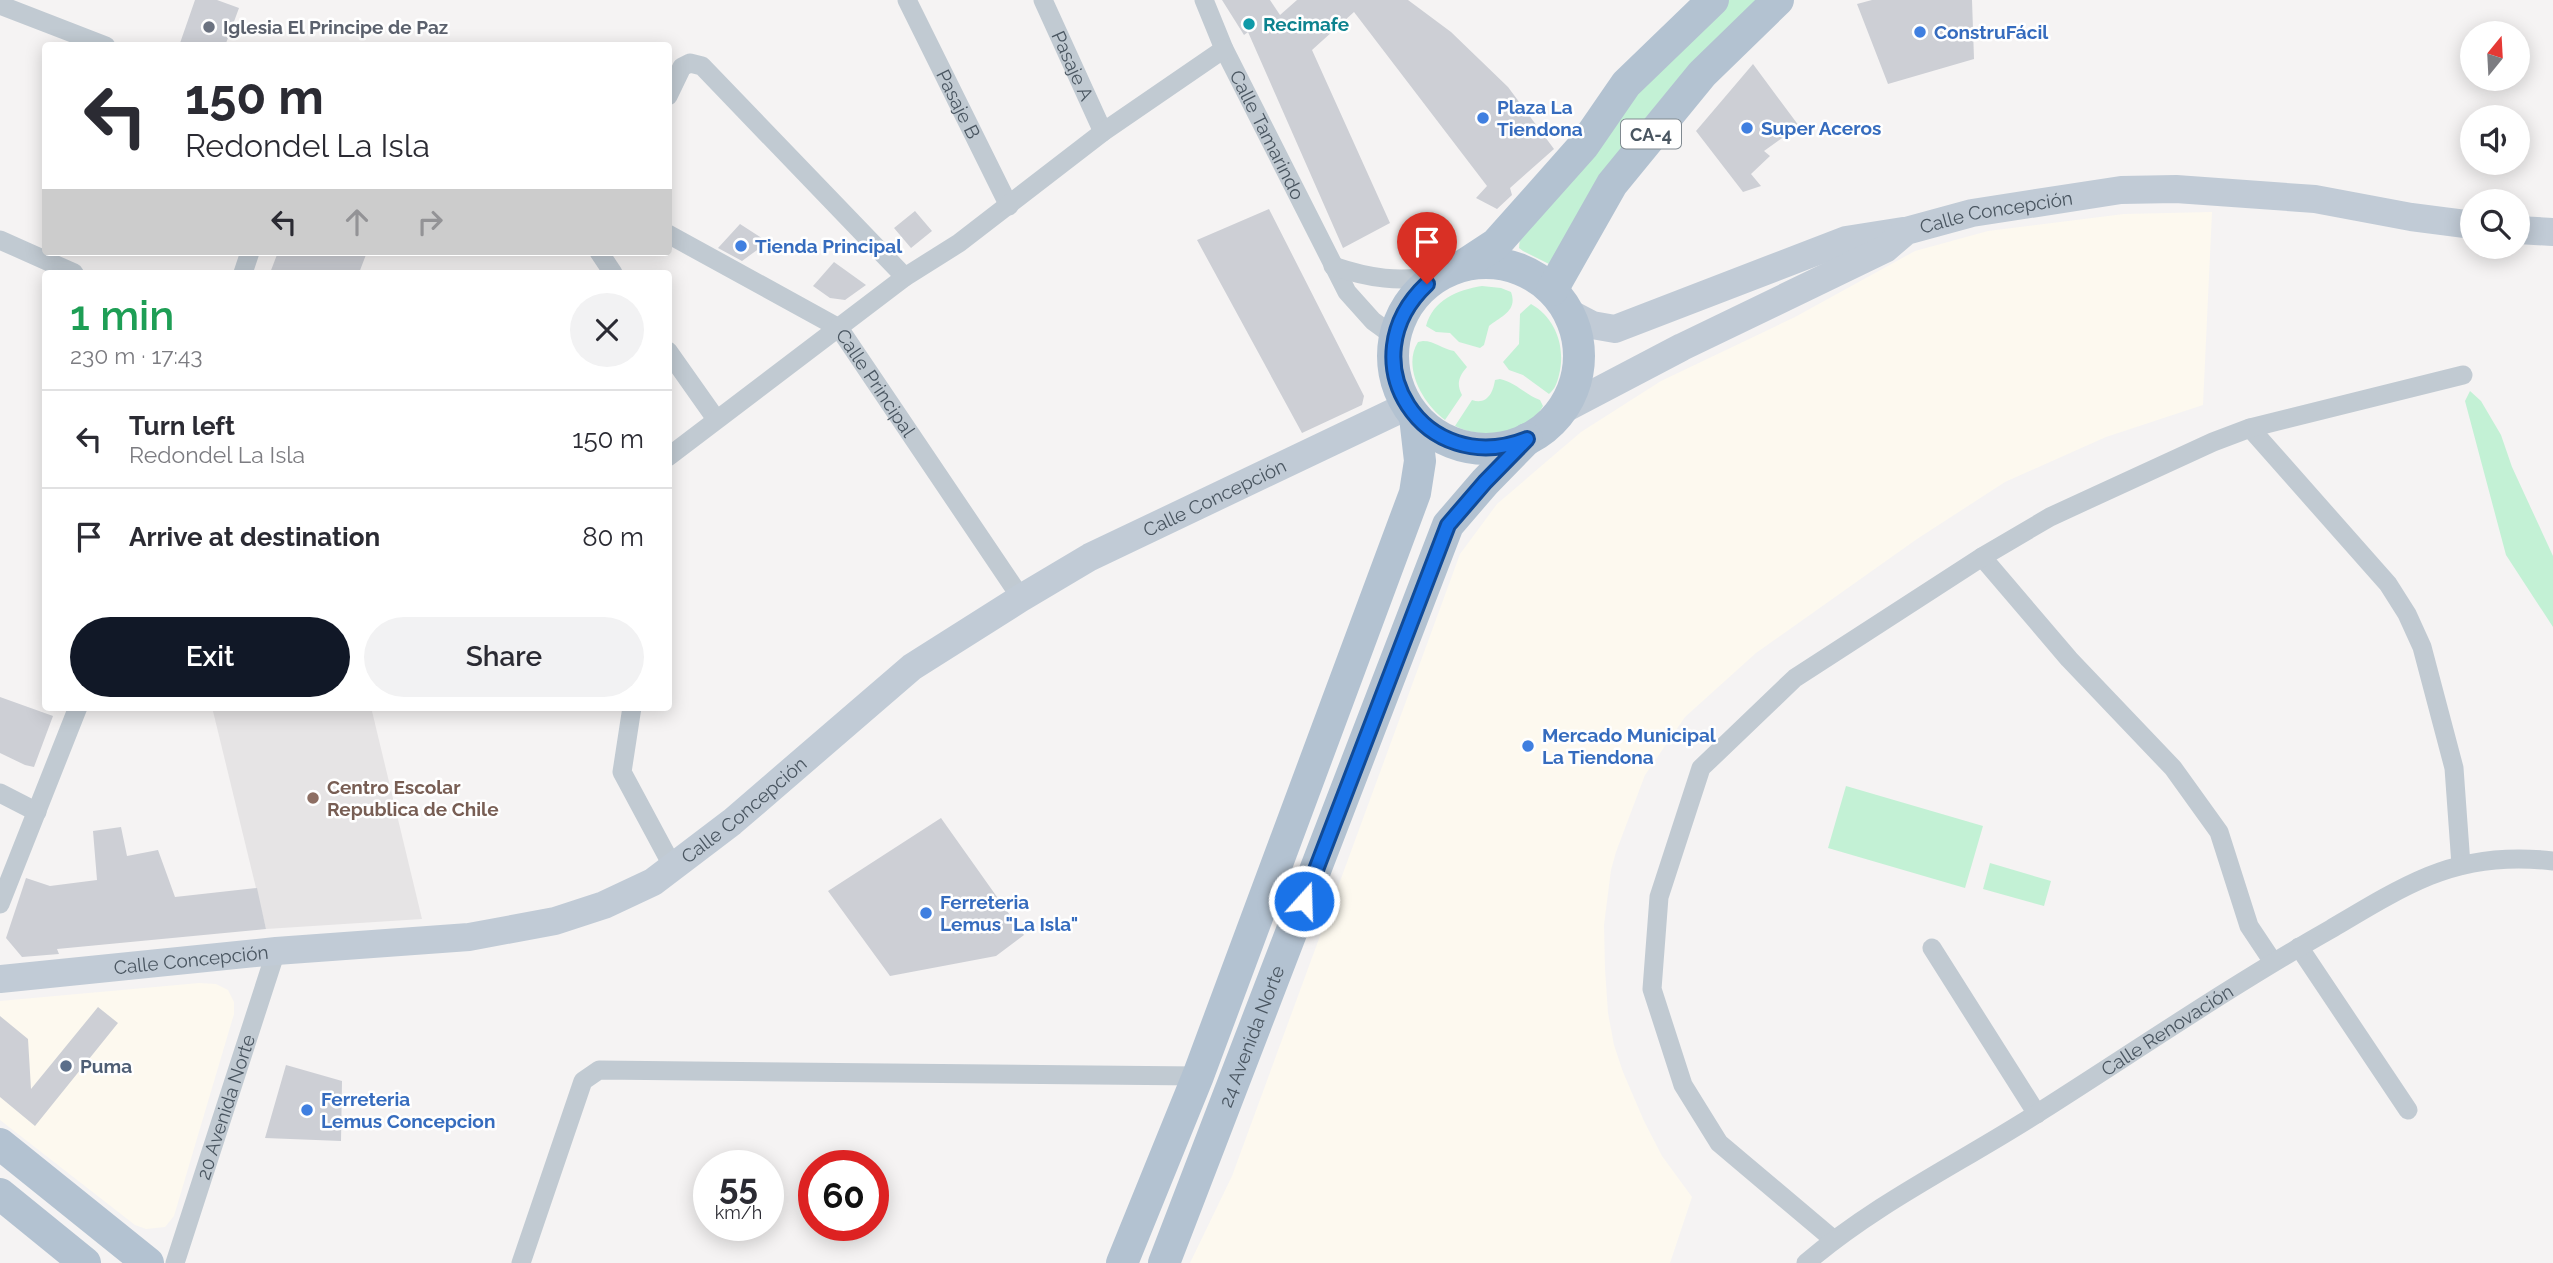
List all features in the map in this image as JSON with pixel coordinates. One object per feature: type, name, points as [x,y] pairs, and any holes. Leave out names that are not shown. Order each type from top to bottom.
[{"type":"main road","name":"CA-4","points":[[1411,412],[1395,377],[1393,364],[1395,337],[1409,302],[1450,271],[1496,244],[1584,145],[1626,84],[1713,0]]},
{"type":"main road","name":"CA-4","points":[[1560,301],[1612,184],[1702,74],[1778,0]]},
{"type":"main road","points":[[1411,412],[1445,439],[1472,447],[1500,447],[1527,439],[1544,428],[1562,410],[1571,395],[1578,368],[1578,340],[1560,301],[1529,274],[1511,266],[1479,263],[1450,271]]},
{"type":"main road","name":"24 Avenida Norte","points":[[1122,1263],[1198,1076],[1415,493],[1420,461],[1411,412]]},
{"type":"main road","name":"24 Avenida Norte","points":[[1164,1263],[1448,525],[1527,439]]},
{"type":"main road","points":[[0,1144],[148,1263]]},
{"type":"main road","points":[[0,1166],[120,1263]]},
{"type":"main road","points":[[0,1194],[85,1263]]},
{"type":"street","name":"Pasaje B","points":[[907,0],[1009,206]]},
{"type":"street","name":"Pasaje A","points":[[1042,0],[1102,132]]},
{"type":"street","name":"Calle Tamarindo","points":[[1204,0],[1224,48],[1347,292],[1373,321],[1395,337]]},
{"type":"street","points":[[0,5],[96,42]]},
{"type":"street","points":[[672,454],[905,277],[959,243],[1009,206],[1102,132],[1224,48]]},
{"type":"street","points":[[672,88],[682,67],[690,63],[702,66],[905,277]]},
{"type":"street","name":"Calle Concepción","points":[[1562,410],[1682,347],[1885,249],[1906,231],[1972,213],[2121,190],[2176,188],[2315,199],[2460,223]]},
{"type":"street","points":[[1560,301],[1592,325],[1615,329],[1846,240],[1906,231]]},
{"type":"street","points":[[2530,231],[2553,232]]},
{"type":"street","name":"Calle Principal","points":[[672,236],[839,327],[1021,598]]},
{"type":"street","points":[[0,240],[67,270]]},
{"type":"street","points":[[1333,266],[1382,279],[1405,281],[1450,271]]},
{"type":"street","points":[[672,357],[716,419]]},
{"type":"street","points":[[1834,1240],[1719,1143],[1684,1085],[1652,989],[1660,897],[1702,768],[1795,678],[1982,557],[2050,517],[2213,442],[2250,428],[2463,375]]},
{"type":"street","name":"Calle Concepción","points":[[0,979],[276,951],[469,937],[555,921],[604,905],[653,882],[732,822],[912,667],[1021,598],[1090,557],[1411,412]]},
{"type":"street","points":[[2250,428],[2388,584],[2423,647],[2454,768],[2461,865]]},
{"type":"street","points":[[1982,557],[2034,620],[2173,768],[2189,789],[2219,832],[2249,926],[2273,962]]},
{"type":"street","points":[[0,904],[76,711]]},
{"type":"street","points":[[631,711],[622,772],[673,867]]},
{"type":"street","points":[[0,793],[37,811]]},
{"type":"street","name":"Calle Renovación","points":[[1806,1263],[1864,1217],[2037,1114],[2273,962],[2412,883],[2461,865],[2504,859],[2553,861]]},
{"type":"street","points":[[2299,947],[2408,1110]]},
{"type":"street","points":[[1932,948],[2037,1114]]},
{"type":"street","name":"20 Avenida Norte","points":[[175,1263],[276,951]]},
{"type":"street","points":[[521,1263],[583,1081],[599,1070],[1198,1076]]},
{"type":"shaded area","name":"Mercado Municipal La Tiendona","points":[[2212,212],[2203,405],[2106,437],[2005,482],[1917,539],[1756,653],[1685,717],[1645,775],[1611,870],[1604,925],[1605,969],[1608,1013],[1623,1072],[1662,1156],[1692,1197],[1670,1263],[1190,1263],[1232,1176],[1460,554],[1497,504],[1581,432],[1661,381],[1795,317],[1915,251],[1988,231],[2124,214]]},
{"type":"shaded area","name":"Centro Escolar Republica de Chile","points":[[213,711],[372,711],[422,919],[266,929]]},
{"type":"shaded area","points":[[199,983],[216,984],[228,990],[234,1002],[234,1014],[174,1216],[165,1227],[146,1229],[135,1225],[0,1120],[0,1001]]},
{"type":"green space","points":[[1724,0],[1759,0],[1662,98],[1627,144],[1549,264],[1519,248],[1520,238],[1625,105]]},
{"type":"green space","points":[[1482,286],[1511,292],[1513,299],[1507,312],[1489,326],[1484,345],[1480,348],[1459,342],[1450,333],[1436,332],[1426,326],[1434,309],[1447,298]]},
{"type":"green space","points":[[1531,304],[1553,325],[1560,344],[1559,375],[1556,386],[1549,394],[1523,375],[1509,370],[1503,362],[1519,344],[1520,314]]},
{"type":"green space","points":[[1423,341],[1454,351],[1467,367],[1459,380],[1462,395],[1445,420],[1429,405],[1417,384],[1412,362],[1418,342]]},
{"type":"green space","points":[[1500,379],[1540,400],[1543,406],[1536,416],[1516,429],[1491,434],[1455,426],[1472,400],[1485,399],[1491,393],[1495,380]]},
{"type":"green space","points":[[2470,391],[2481,401],[2501,435],[2512,467],[2553,556],[2553,627],[2506,555],[2465,401]]},
{"type":"green space","points":[[1846,786],[1983,826],[1965,888],[1828,848]]},
{"type":"green space","points":[[1990,863],[2051,881],[2044,906],[1983,889]]},
{"type":"building","name":"Iglesia El Principe de Paz","points":[[195,0],[217,0],[239,8],[226,42],[180,42]]},
{"type":"building","name":"Plaza La Tiendona","points":[[1222,0],[1270,0],[1280,15],[1297,0],[1408,0],[1451,32],[1508,87],[1554,149],[1510,188],[1512,195],[1497,209],[1476,198],[1487,186],[1354,12],[1312,50],[1390,223],[1343,248],[1248,32],[1244,35]]},
{"type":"building","name":"ConstruFácil","points":[[1872,0],[1972,0],[1974,59],[1888,84],[1857,4]]},
{"type":"building","name":"Super Aceros","points":[[1753,64],[1799,126],[1764,151],[1770,156],[1751,174],[1761,186],[1743,192],[1696,131]]},
{"type":"building","points":[[1269,209],[1364,396],[1362,405],[1302,433],[1197,240]]},
{"type":"building","points":[[915,211],[932,231],[911,248],[894,228]]},
{"type":"building","name":"Tienda Principal","points":[[740,224],[768,242],[742,261],[718,248]]},
{"type":"building","points":[[276,256],[365,256],[360,270],[271,270]]},
{"type":"building","points":[[834,262],[866,285],[845,300],[830,298],[813,286]]},
{"type":"building","points":[[0,697],[53,716],[34,767],[0,753]]},
{"type":"building","name":"Ferreteria Lemus \"La Isla\"","points":[[941,818],[1024,935],[996,956],[890,976],[828,891]]},
{"type":"building","points":[[121,827],[127,856],[158,850],[175,897],[257,888],[266,929],[57,949],[59,954],[22,957],[6,938],[26,878],[50,886],[97,880],[93,831]]},
{"type":"building","name":"Puma","points":[[98,1007],[118,1023],[35,1126],[0,1097],[0,1016],[28,1039],[31,1089]]},
{"type":"building","name":"Ferreteria Lemus Concepcion","points":[[286,1065],[342,1081],[341,1141],[265,1138]]},
{"type":"place","name":"Recimafe","points":[[1249,24]]},
{"type":"place","name":"Iglesia El Principe de Paz","points":[[209,27]]},
{"type":"place","name":"ConstruFácil","points":[[1920,32]]},
{"type":"place","name":"Plaza La Tiendona","points":[[1483,118]]},
{"type":"place","name":"Super Aceros","points":[[1747,128]]},
{"type":"place","name":"Tienda Principal","points":[[741,246]]},
{"type":"place","name":"Mercado Municipal La Tiendona","points":[[1528,746]]},
{"type":"place","name":"Centro Escolar Republica de Chile","points":[[313,798]]},
{"type":"place","name":"Ferreteria Lemus \"La Isla\"","points":[[926,913]]},
{"type":"place","name":"Puma","points":[[66,1066]]},
{"type":"place","name":"Ferreteria Lemus Concepcion","points":[[307,1110]]},
{"type":"route","points":[[1304,901],[1448,525],[1527,439],[1500,447],[1458,444],[1433,432],[1415,417],[1407,406],[1395,377],[1395,337],[1409,302],[1427,284]]}]
